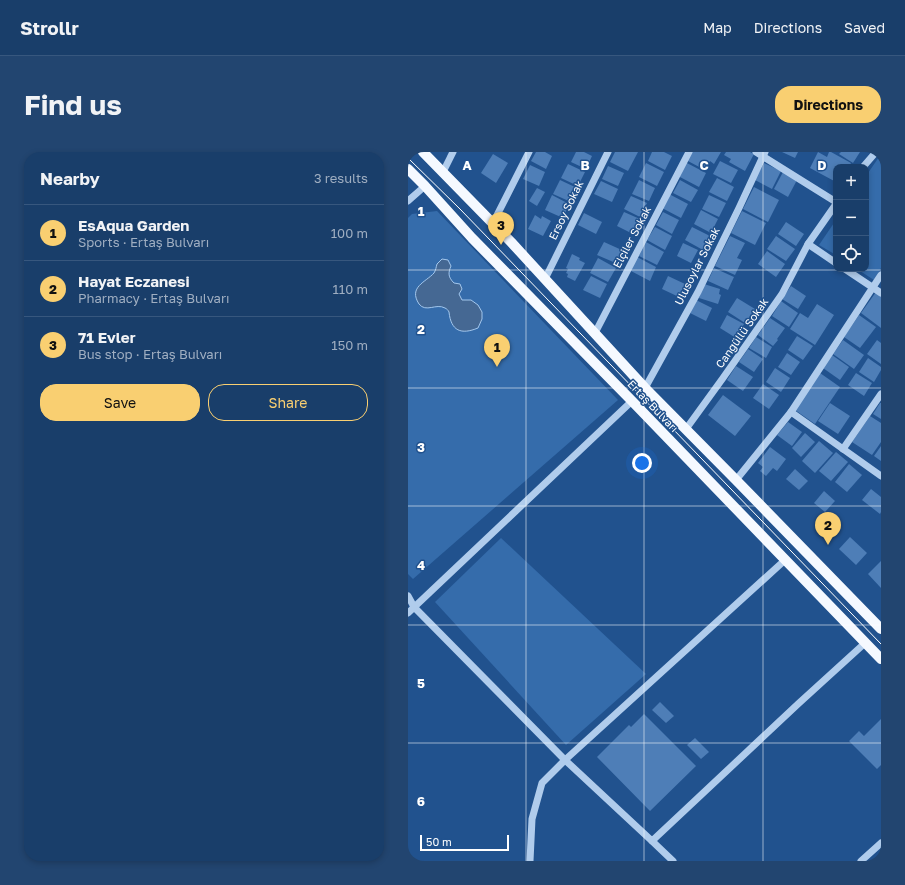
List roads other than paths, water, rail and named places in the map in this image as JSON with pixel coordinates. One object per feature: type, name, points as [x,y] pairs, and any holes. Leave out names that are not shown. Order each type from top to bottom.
[{"type":"main road","name":"Ertaş Bulvarı","points":[[423,152],[493,223],[645,388],[881,629]]},
{"type":"main road","name":"Ertaş Bulvarı","points":[[408,170],[425,186],[472,238],[881,659]]},
{"type":"street","points":[[442,172],[453,152]]},
{"type":"street","points":[[493,223],[529,152]]},
{"type":"street","name":"Ersoy Sokak","points":[[544,279],[608,152]]},
{"type":"street","name":"Elçiler Sokak","points":[[594,333],[689,152]]},
{"type":"street","points":[[866,164],[876,152]]},
{"type":"street","points":[[761,153],[833,201]]},
{"type":"street","name":"Ulusoylar Sokak","points":[[645,388],[701,285],[739,208],[761,153]]},
{"type":"street","points":[[408,201],[425,186]]},
{"type":"street","name":"Cangüllü Sokak","points":[[686,429],[782,294],[808,244],[833,207]]},
{"type":"street","points":[[808,244],[833,261]]},
{"type":"street","points":[[849,272],[881,293]]},
{"type":"street","points":[[736,480],[791,412],[881,275]]},
{"type":"street","points":[[843,449],[881,394]]},
{"type":"street","points":[[408,613],[632,401]]},
{"type":"street","points":[[791,412],[881,476]]},
{"type":"street","points":[[530,861],[532,819],[542,783],[565,760],[784,560]]},
{"type":"street","points":[[408,596],[414,607],[565,760],[672,861]]},
{"type":"street","points":[[652,841],[798,704],[866,643]]},
{"type":"street","points":[[861,861],[881,843]]},
{"type":"tram line","points":[[408,158],[460,209],[881,644]]},
{"type":"place","name":"71 Evler","points":[[501,245]]},
{"type":"place","name":"EsAqua Garden","points":[[497,367]]},
{"type":"place","name":"Hayat Eczanesi","points":[[828,545]]}]
